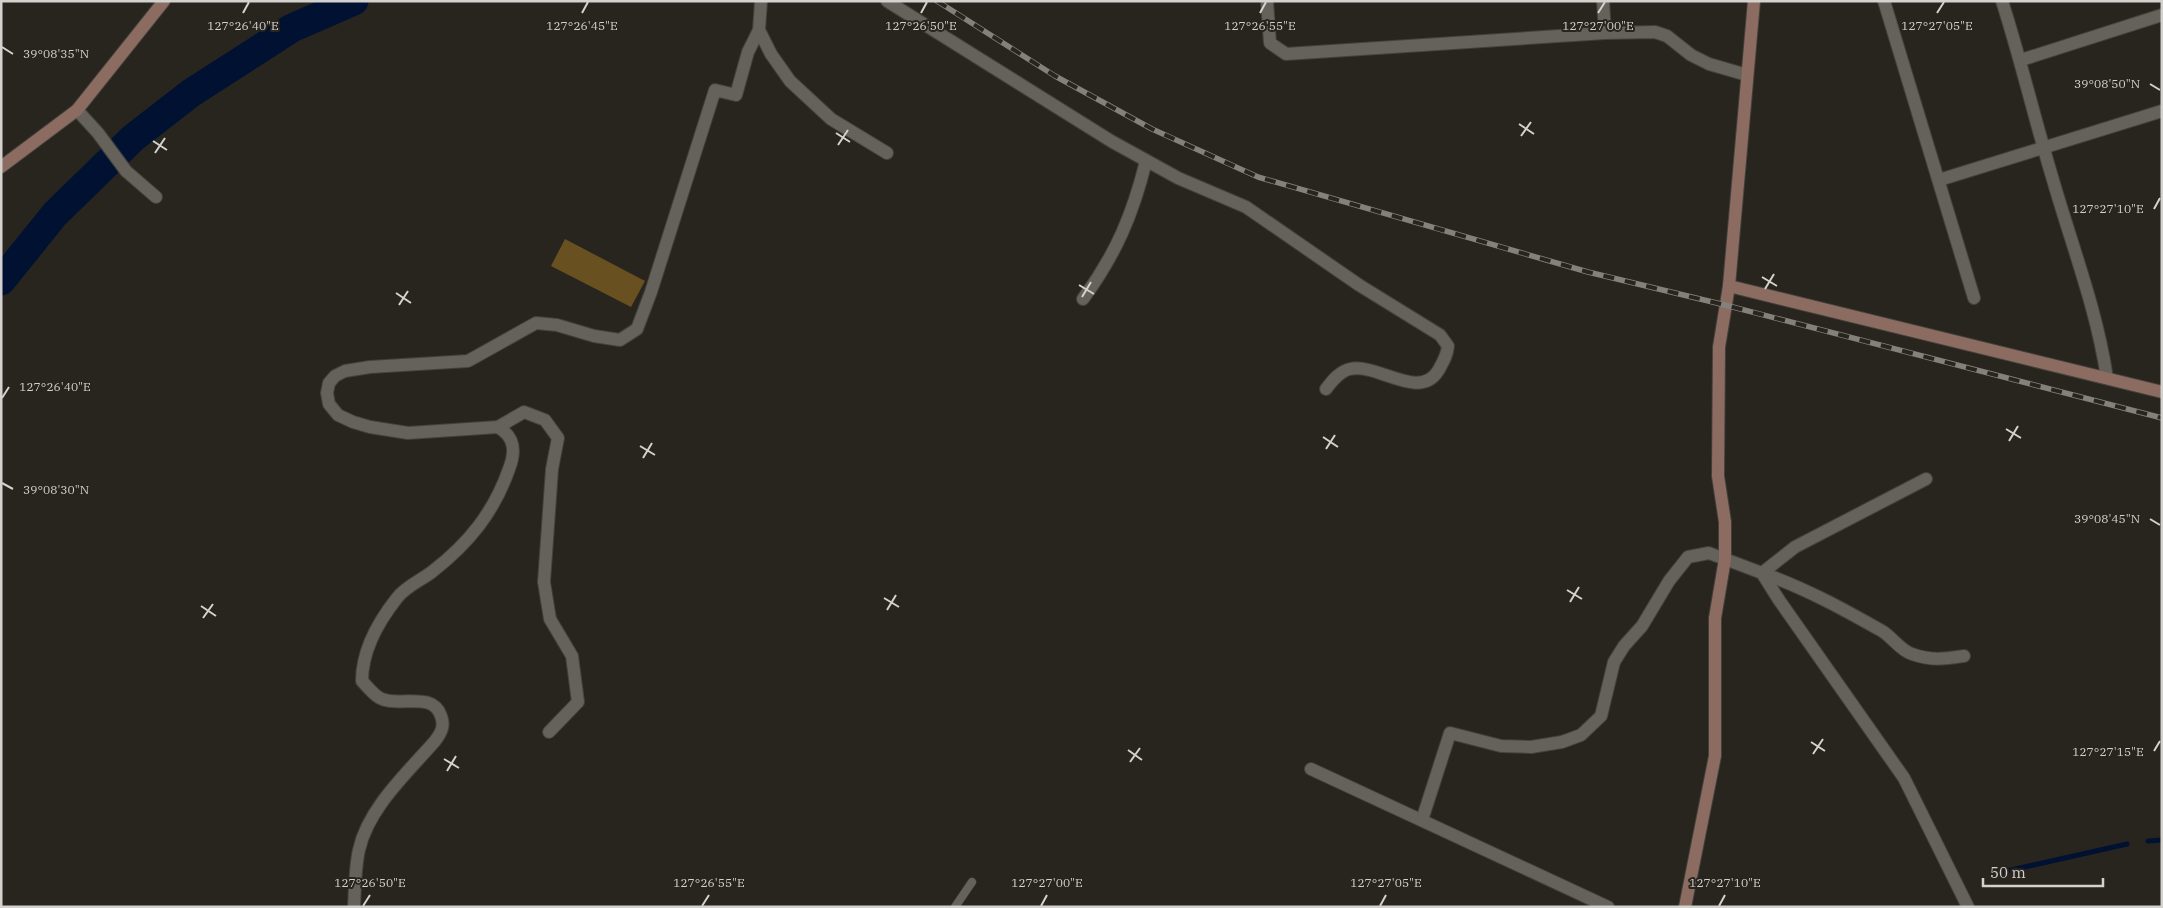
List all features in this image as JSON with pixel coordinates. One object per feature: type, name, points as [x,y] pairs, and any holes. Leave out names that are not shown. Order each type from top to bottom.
[{"type":"street","points":[[1,167],[78,110],[164,1]]},
{"type":"street","points":[[549,732],[578,702],[572,656],[550,619],[544,582],[552,469],[558,438],[545,420],[524,412],[498,426],[408,433],[370,428],[338,415],[329,404],[327,394],[329,383],[335,376],[345,371],[370,367],[468,361],[536,323],[557,325],[594,336],[620,340],[637,329],[651,292],[715,90],[736,95],[748,52],[759,30],[761,1]]},
{"type":"street","points":[[887,1],[1111,141],[1178,178],[1246,207],[1360,285],[1440,336],[1448,346],[1447,356],[1434,377],[1417,384],[1367,370],[1350,369],[1335,377],[1326,389]]},
{"type":"street","points":[[1267,1],[1270,43],[1286,54],[1605,33],[1655,32],[1667,36],[1691,55],[1709,64],[1748,75]]},
{"type":"street","points":[[1603,1],[1605,33]]},
{"type":"street","points":[[1685,907],[1715,756],[1716,618],[1725,559],[1725,522],[1718,476],[1719,347],[1729,286],[1754,1]]},
{"type":"street","points":[[1884,1],[1974,298]]},
{"type":"street","points":[[2002,1],[2021,60],[2043,148],[2095,314],[2107,378]]},
{"type":"street","points":[[2021,60],[2162,15]]},
{"type":"street","points":[[759,30],[771,54],[790,81],[810,102],[831,120],[887,153]]},
{"type":"street","points":[[78,110],[126,172],[156,197]]},
{"type":"street","points":[[1939,180],[2162,111]]},
{"type":"street","points":[[1083,299],[1121,239],[1135,204],[1146,161]]},
{"type":"street","points":[[1729,286],[2162,392]]},
{"type":"street","points":[[354,907],[359,850],[367,828],[378,810],[436,741],[442,730],[443,720],[440,712],[432,703],[421,701],[396,703],[380,699],[362,681],[362,664],[368,645],[397,598],[454,555],[488,516],[503,487],[512,461],[514,446],[507,432],[498,426]]},
{"type":"street","points":[[1762,573],[1795,547],[1926,478]]},
{"type":"street","points":[[1422,820],[1450,733],[1501,746],[1531,747],[1562,742],[1581,735],[1601,716],[1614,662],[1642,626],[1669,581],[1688,557],[1709,553],[1798,586],[1890,636],[1909,654],[1934,660],[1964,656]]},
{"type":"street","points":[[1762,573],[1904,778],[1968,907]]},
{"type":"street","points":[[1311,770],[1608,907]]},
{"type":"lane","points":[[955,907],[972,882]]},
{"type":"building","points":[[565,239],[645,281],[631,307],[551,266]]},
{"type":"waterway","points":[[1,281],[55,214],[133,138],[191,93],[292,28],[354,1]]},
{"type":"waterway","points":[[2148,841],[2162,840]]},
{"type":"waterway","points":[[1998,873],[2127,844]]},
{"type":"railway","points":[[937,1],[1055,76],[1152,129],[1258,177],[1588,272],[1725,305],[2162,418]]}]
